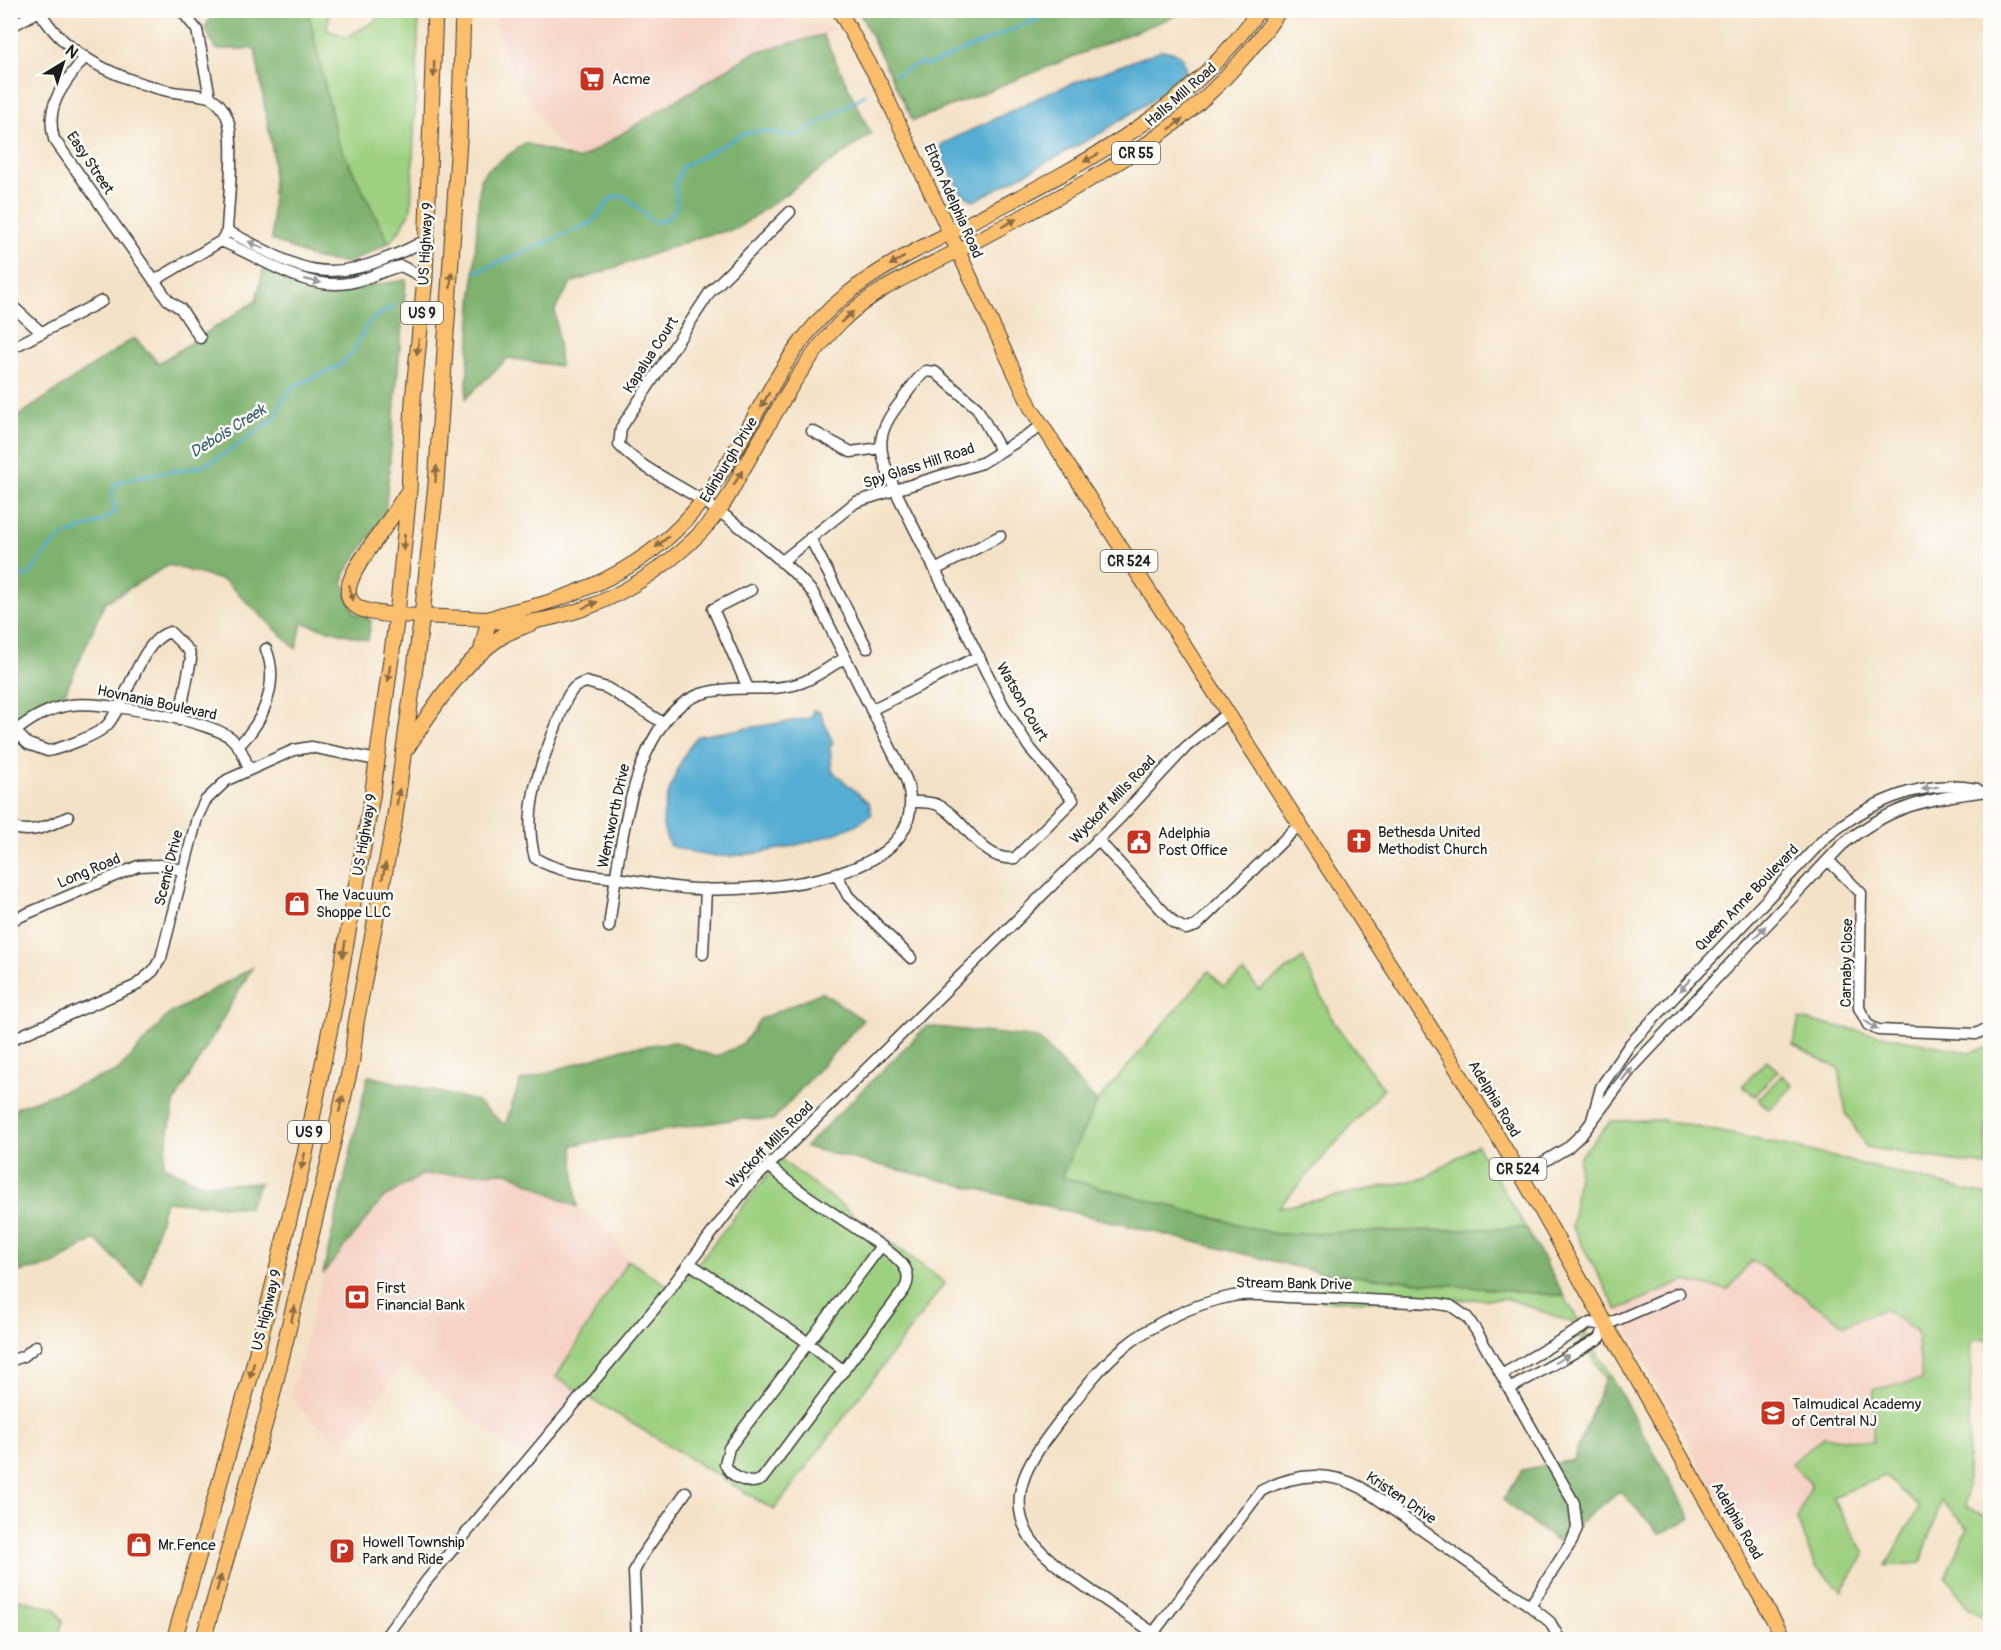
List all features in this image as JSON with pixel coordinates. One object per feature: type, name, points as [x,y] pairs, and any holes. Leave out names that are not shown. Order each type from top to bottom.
[{"type":"highway","name":"US Highway 9","points":[[174,1640],[250,1379],[305,1154],[339,988],[377,760],[397,615],[409,491],[413,400],[425,278],[435,10]]},
{"type":"highway","name":"US Highway 9","points":[[203,1640],[269,1409],[323,1186],[352,1060],[356,1023],[394,823],[422,616],[446,348],[459,141],[464,10]]},
{"type":"highway","points":[[397,615],[365,612],[353,603],[348,587],[352,572],[409,491]]},
{"type":"highway","points":[[481,652],[489,618]]},
{"type":"highway","points":[[404,753],[430,712],[481,652],[505,634],[534,622]]},
{"type":"main road","name":"Elton Adelphia Road","points":[[839,10],[881,85],[1031,408],[1042,426]]},
{"type":"main road","name":"Halls Mill Road","points":[[949,234],[1096,155],[1145,125],[1213,66],[1259,10]]},
{"type":"main road","name":"Halls Mill Road","points":[[957,251],[1124,161],[1163,134],[1225,80],[1280,10]]},
{"type":"main road","name":"Edinburgh Drive","points":[[397,615],[489,618],[559,599],[606,580],[664,542],[704,501],[794,350],[816,322],[864,281],[949,234]]},
{"type":"main road","name":"Edinburgh Drive","points":[[489,618],[501,624],[534,622],[576,611],[616,594],[675,555],[718,512],[809,359],[840,322],[884,287],[957,251]]},
{"type":"main road","name":"CR 524","points":[[1042,426],[1226,714]]},
{"type":"main road","name":"Adelphia Road","points":[[1226,714],[1415,1001],[1521,1175],[1785,1640]]},
{"type":"street","points":[[181,10],[197,30],[210,97],[225,112],[230,129],[224,236]]},
{"type":"street","points":[[10,27],[39,11],[57,36],[86,57],[140,84],[210,97]]},
{"type":"street","name":"Easy Street","points":[[86,57],[55,98],[51,129],[58,146],[154,281],[168,300],[180,309],[200,338]]},
{"type":"street","name":"Kapalua Court","points":[[704,501],[635,462],[619,445],[621,428],[710,292],[790,212]]},
{"type":"street","points":[[154,281],[224,236]]},
{"type":"street","points":[[224,236],[287,266],[308,281],[333,284],[359,281],[389,269],[404,266],[425,278]]},
{"type":"street","points":[[287,266],[319,272],[348,272],[401,253],[427,239]]},
{"type":"street","points":[[10,349],[102,301]]},
{"type":"street","points":[[10,304],[42,333]]},
{"type":"street","points":[[812,431],[851,452],[880,447],[879,439],[887,418],[926,371],[936,372],[977,408],[1001,451]]},
{"type":"street","name":"Spy Glass Hill Road","points":[[781,562],[856,502],[982,463],[1042,426]]},
{"type":"street","name":"Watson Court","points":[[880,447],[881,457],[895,490],[1003,705],[1029,747],[1073,800],[1016,858],[1004,860],[988,851],[947,811],[935,803],[910,802]]},
{"type":"street","name":"Wentworth Drive","points":[[704,501],[797,574],[813,593],[906,779],[910,802],[909,823],[897,843],[865,865],[802,882],[747,889],[706,889],[616,878],[639,768],[654,735],[663,723],[681,706],[700,694],[798,684],[845,658]]},
{"type":"street","points":[[935,570],[1000,536]]},
{"type":"street","points":[[810,538],[867,648]]},
{"type":"street","points":[[748,688],[713,609],[751,590]]},
{"type":"street","points":[[13,733],[39,750],[57,750],[102,730],[120,707],[152,644],[170,632],[189,651],[191,659],[179,720]]},
{"type":"street","points":[[249,770],[238,746],[252,732],[263,713],[271,676],[271,666],[266,649]]},
{"type":"street","points":[[871,710],[979,656]]},
{"type":"street","points":[[609,927],[616,878],[549,868],[535,858],[530,842],[539,769],[566,700],[575,687],[586,681],[607,688],[663,723]]},
{"type":"street","name":"Hovnania Boulevard","points":[[13,733],[33,718],[56,708],[86,703],[120,707],[179,720],[220,732],[238,746]]},
{"type":"street","name":"Wyckoff Mills Road","points":[[383,1640],[427,1580],[577,1404],[734,1203],[1186,747],[1226,714]]},
{"type":"street","name":"Scenic Drive","points":[[10,1040],[135,986],[146,978],[161,958],[197,818],[205,801],[227,780],[294,750],[311,747],[377,760]]},
{"type":"street","name":"Queen Anne Boulevard","points":[[1592,1120],[1595,1100],[1601,1087],[1630,1044],[1824,839],[1842,824],[1877,803],[1914,790],[1959,785],[1989,791]]},
{"type":"street","name":"Queen Anne Boulevard","points":[[1521,1175],[1571,1145],[1606,1105],[1631,1069],[1828,860],[1860,830],[1895,810],[1931,798],[1989,791]]},
{"type":"street","points":[[10,827],[20,831],[37,830],[68,817]]},
{"type":"street","points":[[1097,839],[1174,923],[1186,929],[1196,926],[1300,824]]},
{"type":"street","name":"Carnaby Close","points":[[1828,860],[1851,880],[1863,899],[1859,1008],[1868,1025],[1878,1030],[1976,1034],[1990,1027]]},
{"type":"street","name":"Long Road","points":[[10,921],[138,866],[159,864],[182,870]]},
{"type":"street","points":[[836,873],[848,896],[911,957]]},
{"type":"street","points":[[703,954],[706,889]]},
{"type":"street","points":[[769,1166],[783,1179],[881,1246],[896,1257],[906,1270],[907,1286],[762,1479],[751,1483],[734,1475],[725,1464],[729,1448],[881,1246]]},
{"type":"street","points":[[689,1263],[844,1371]]},
{"type":"street","points":[[1503,1374],[1590,1323],[1606,1325],[1679,1293]]},
{"type":"street","name":"Stream Bank Drive","points":[[1164,1640],[1046,1558],[1028,1534],[1019,1510],[1021,1485],[1027,1466],[1037,1450],[1097,1373],[1123,1348],[1156,1325],[1196,1306],[1235,1296],[1433,1303],[1451,1306],[1467,1317],[1503,1374],[1575,1503],[1577,1528],[1572,1540],[1530,1606]]},
{"type":"street","points":[[1511,1388],[1600,1338],[1606,1325]]},
{"type":"street","points":[[10,1361],[24,1356],[36,1346]]},
{"type":"street","name":"Kristen Drive","points":[[1154,1632],[1261,1491],[1279,1481],[1302,1476],[1344,1479],[1362,1488],[1530,1606],[1550,1622],[1560,1640]]},
{"type":"street","points":[[637,1640],[634,1572],[641,1557],[686,1492]]},
{"type":"shaded area","points":[[788,10],[796,24],[837,27],[823,35],[755,52],[579,161],[558,145],[514,75],[495,26],[497,11]]},
{"type":"shaded area","points":[[508,1172],[577,1207],[606,1227],[628,1260],[556,1377],[588,1399],[533,1466],[404,1364],[344,1445],[308,1416],[291,1396],[323,1274],[383,1198],[422,1175]]},
{"type":"shaded area","name":"Talmudical Academy of Central NJ","points":[[1752,1260],[1844,1324],[1884,1309],[1917,1332],[1922,1380],[1874,1442],[1824,1437],[1791,1463],[1811,1484],[1797,1520],[1744,1547],[1617,1310],[1686,1281],[1728,1290]]},
{"type":"green space","points":[[214,10],[308,11],[337,139],[389,243],[348,263],[316,259],[272,240],[273,155],[255,49],[216,49],[205,28]]},
{"type":"green space","points":[[308,11],[330,11],[327,30],[347,37],[375,21],[381,11],[419,11],[411,209],[401,229],[389,243],[337,139]]},
{"type":"green space","points":[[859,11],[1187,11],[913,121]]},
{"type":"green space","points":[[823,35],[871,134],[736,229],[703,236],[571,283],[555,309],[560,366],[508,358],[466,398],[480,180],[486,171],[525,143],[579,160],[755,52]]},
{"type":"green space","points":[[264,267],[306,289],[355,288],[406,280],[385,515],[345,573],[343,583],[354,612],[371,620],[368,640],[302,623],[296,649],[225,581],[169,565],[105,602],[66,691],[34,715],[11,727],[11,421],[134,338],[159,363],[256,301]]},
{"type":"green space","points":[[1303,958],[1335,1024],[1384,1089],[1278,1208],[1425,1178],[1477,1145],[1526,1228],[1275,1234],[1060,1177],[1097,1102],[1209,971],[1223,987],[1244,972],[1259,990]]},
{"type":"green space","points":[[252,968],[174,1103],[163,1165],[200,1184],[260,1183],[248,1208],[165,1201],[142,1285],[95,1239],[51,1266],[11,1273],[10,1122],[17,1107],[118,1071],[169,1014]]},
{"type":"green space","points":[[822,992],[863,1020],[773,1120],[736,1119],[573,1145],[577,1207],[508,1172],[422,1175],[383,1198],[323,1274],[368,1076],[476,1101],[505,1125],[520,1081],[626,1048],[675,1042],[715,1057],[743,1044],[760,1019]]},
{"type":"green space","points":[[1799,1019],[1968,1052],[1990,1047],[1990,1118],[1986,1127],[1987,1166],[1866,1147],[1846,1113],[1839,1069],[1793,1045]]},
{"type":"green space","points":[[927,1026],[1038,1038],[1097,1102],[1061,1177],[1275,1234],[1526,1228],[1564,1296],[1322,1273],[805,1147]]},
{"type":"green space","points":[[1767,1060],[1778,1071],[1754,1096],[1743,1085]]},
{"type":"green space","points":[[1782,1075],[1793,1086],[1769,1110],[1758,1099]]},
{"type":"green space","points":[[1663,1120],[1793,1147],[1990,1196],[1990,1339],[1972,1339],[1966,1506],[1990,1519],[1990,1622],[1969,1608],[1946,1577],[1968,1528],[1941,1501],[1921,1563],[1886,1566],[1919,1507],[1885,1476],[1832,1497],[1865,1554],[1842,1591],[1815,1566],[1797,1520],[1811,1484],[1791,1463],[1824,1437],[1873,1442],[1874,1389],[1922,1380],[1917,1332],[1884,1309],[1844,1325],[1752,1260],[1728,1290],[1685,1281],[1617,1310],[1572,1226],[1580,1156],[1611,1121]]},
{"type":"green space","points":[[780,1159],[945,1283],[774,1510],[556,1377],[628,1260],[676,1291]]},
{"type":"green space","points":[[1322,1273],[1564,1296],[1610,1375],[1605,1379],[1573,1323],[1509,1299],[1322,1301]]},
{"type":"green space","points":[[1610,1375],[1691,1518],[1660,1534],[1620,1491],[1556,1541],[1503,1500],[1522,1470],[1573,1460],[1605,1379]]},
{"type":"green space","points":[[11,1597],[55,1609],[63,1621],[58,1639],[11,1639]]},
{"type":"water","points":[[1162,50],[1177,53],[1183,59],[1186,71],[1172,87],[1101,133],[974,201],[961,193],[939,151],[942,144],[1050,92]]},
{"type":"water","points":[[813,710],[820,712],[833,743],[830,746],[832,771],[869,803],[872,814],[839,832],[818,839],[795,846],[749,854],[711,856],[670,846],[663,826],[666,802],[680,764],[698,736],[811,718]]},
{"type":"waterway","name":"Debois Creek","points":[[896,75],[920,63],[929,65],[1059,10]]},
{"type":"waterway","name":"Debois Creek","points":[[476,272],[591,223],[613,197],[625,196],[654,223],[667,219],[677,207],[675,185],[682,167],[743,134],[760,131],[798,136],[866,94]]},
{"type":"waterway","name":"Debois Creek","points":[[10,571],[26,577],[57,541],[116,511],[112,495],[115,485],[144,475],[201,466],[239,444],[276,418],[281,404],[293,387],[330,371],[347,359],[370,322],[394,306]]},
{"type":"place","name":"Acme","points":[[592,79]]},
{"type":"place","name":"Bethesda United Methodist Church","points":[[1359,841]]},
{"type":"place","name":"Adelphia Post Office","points":[[1139,842]]},
{"type":"place","name":"The Vacuum Shoppe LLC","points":[[297,904]]},
{"type":"place","name":"First Financial Bank","points":[[357,1297]]},
{"type":"place","name":"Talmudical Academy of Central NJ","points":[[1773,1413]]},
{"type":"place","name":"Mr.Fence","points":[[139,1545]]},
{"type":"place","name":"Howell Township Park and Ride","points":[[342,1551]]}]
